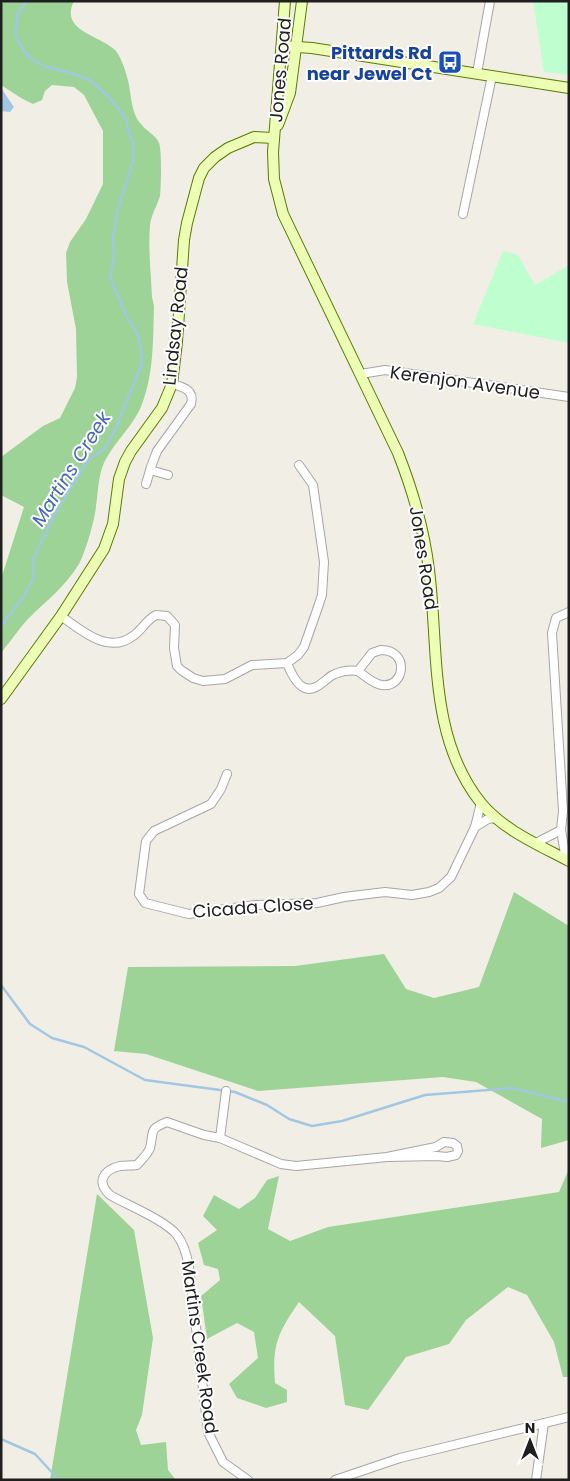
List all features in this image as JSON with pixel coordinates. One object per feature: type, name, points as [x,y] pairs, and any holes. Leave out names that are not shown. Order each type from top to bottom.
[{"type":"main road","name":"Jones Road","points":[[286,1],[274,138],[273,172],[276,192],[290,232],[361,374],[398,452],[410,484],[422,525],[429,570],[441,705],[445,730],[455,761],[481,804],[496,818],[567,860]]},
{"type":"main road","name":"Jones Road","points":[[274,138],[290,93],[302,1]]},
{"type":"main road","points":[[283,46],[296,46],[569,88]]},
{"type":"main road","name":"Lindsay Road","points":[[1,699],[61,616],[104,549],[113,524],[120,479],[125,462],[162,408],[172,384],[184,240],[199,178],[204,168],[214,157],[234,145],[254,136],[274,138]]},
{"type":"street","points":[[477,74],[490,1]]},
{"type":"street","points":[[464,214],[492,76]]},
{"type":"street","name":"Kerenjon Avenue","points":[[361,374],[385,370],[569,397]]},
{"type":"street","points":[[146,484],[157,451],[193,400],[191,392],[172,384]]},
{"type":"street","points":[[61,616],[93,638],[112,643],[129,640],[156,615],[167,616],[175,625],[174,648],[177,666],[193,678],[203,681],[225,679],[252,665],[287,663],[298,655],[304,647],[318,610],[324,578],[322,544],[313,485],[299,465]]},
{"type":"street","points":[[150,470],[168,475]]},
{"type":"street","points":[[567,860],[560,830],[562,811],[552,633],[556,618],[569,612]]},
{"type":"street","points":[[287,663],[295,681],[300,686],[311,689],[332,675],[340,672],[358,671],[374,682],[386,685],[395,681],[398,677],[400,660],[391,651],[381,650],[372,653],[358,671]]},
{"type":"street","name":"Cicada Close","points":[[227,774],[221,789],[211,804],[154,831],[146,841],[139,894],[145,903],[189,914],[256,905],[318,903],[344,897],[385,892],[412,895],[429,892],[439,888],[452,877],[475,827],[481,804]]},
{"type":"street","points":[[475,827],[488,819],[496,818]]},
{"type":"street","points":[[536,843],[560,830]]},
{"type":"street","points":[[220,1138],[226,1091]]},
{"type":"street","name":"Martins Creek Road","points":[[248,1480],[223,1462],[208,1432],[186,1252],[180,1240],[168,1227],[104,1190],[102,1185],[103,1177],[107,1171],[122,1165],[137,1165],[148,1151],[151,1132],[157,1126],[166,1122],[204,1135],[220,1138],[281,1164],[296,1166],[387,1157],[447,1157],[456,1155],[458,1151],[457,1146],[453,1143],[444,1142],[436,1147],[387,1157]]},
{"type":"street","points":[[335,1480],[400,1458],[569,1417]]},
{"type":"street","points":[[536,1480],[544,1423]]},
{"type":"green space","points":[[5,1],[74,1],[71,11],[72,19],[76,26],[108,45],[119,56],[129,83],[133,108],[137,119],[159,143],[161,169],[160,196],[150,225],[149,243],[154,306],[152,356],[146,392],[138,413],[111,451],[102,468],[94,519],[87,545],[79,564],[61,587],[27,620],[1,653],[1,579],[24,507],[1,495],[1,457],[43,426],[60,418],[75,388],[77,377],[76,329],[67,282],[66,253],[70,242],[86,219],[103,184],[103,131],[84,95],[74,87],[52,85],[45,91],[42,100],[33,104],[1,85],[1,5]]},
{"type":"green space","points":[[533,1],[569,1],[569,75],[544,72]]},
{"type":"green space","points":[[503,251],[518,255],[535,285],[569,265],[569,343],[473,324]]},
{"type":"green space","points":[[514,892],[569,926],[569,1140],[541,1148],[542,1119],[476,1082],[443,1077],[258,1091],[146,1054],[114,1051],[128,967],[295,966],[384,954],[406,989],[434,998],[479,987]]},
{"type":"green space","points":[[569,1169],[569,1377],[563,1377],[554,1342],[527,1295],[508,1287],[466,1320],[449,1344],[406,1357],[368,1410],[345,1405],[335,1336],[299,1302],[281,1331],[276,1348],[275,1383],[287,1390],[287,1402],[266,1408],[237,1398],[229,1384],[258,1358],[254,1332],[237,1323],[207,1339],[201,1296],[220,1280],[218,1269],[204,1265],[198,1243],[217,1230],[203,1216],[214,1195],[239,1209],[255,1198],[267,1180],[279,1176],[268,1229],[290,1241],[328,1227],[559,1192]]},
{"type":"green space","points":[[97,1194],[134,1230],[153,1338],[142,1415],[136,1430],[141,1445],[166,1442],[168,1470],[176,1480],[50,1480]]},
{"type":"water","points":[[1,88],[14,107],[10,112],[1,111]]},
{"type":"waterway","name":"Martins Creek","points":[[1,626],[24,596],[34,578],[33,559],[55,514],[88,460],[104,449],[115,430],[140,369],[142,355],[138,335],[127,317],[110,277],[114,258],[113,237],[117,212],[133,161],[133,144],[124,116],[108,96],[90,80],[46,67],[29,58],[16,38],[17,15],[27,1]]},
{"type":"waterway","points":[[1,985],[30,1024],[52,1038],[84,1047],[145,1080],[235,1092],[267,1105],[289,1119],[312,1126],[342,1121],[425,1095],[513,1088],[569,1102]]},
{"type":"waterway","points":[[1,1439],[35,1454],[59,1480]]},
{"type":"place","name":"Pittards Rd near Jewel Ct","points":[[450,62]]}]
